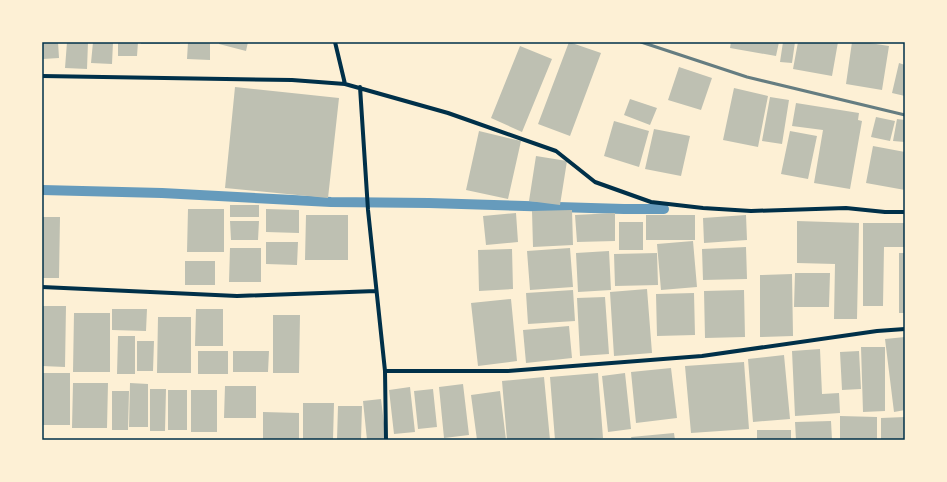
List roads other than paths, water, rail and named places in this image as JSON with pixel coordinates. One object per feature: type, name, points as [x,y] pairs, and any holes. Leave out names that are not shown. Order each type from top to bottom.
[{"type":"street","points":[[335,42],[345,84]]},
{"type":"street","points":[[42,76],[292,80],[345,84],[448,113],[556,151],[595,182],[651,202],[703,208],[751,210],[846,208],[885,212],[905,212]]},
{"type":"street","points":[[360,87],[368,210],[385,371],[386,440]]},
{"type":"street","points":[[42,287],[237,296],[376,291]]},
{"type":"street","points":[[385,371],[508,371],[702,356],[877,331],[905,329]]},
{"type":"waterway","points":[[42,190],[162,193],[331,202],[664,209]]},
{"type":"railway","points":[[641,42],[747,77],[905,115]]}]
